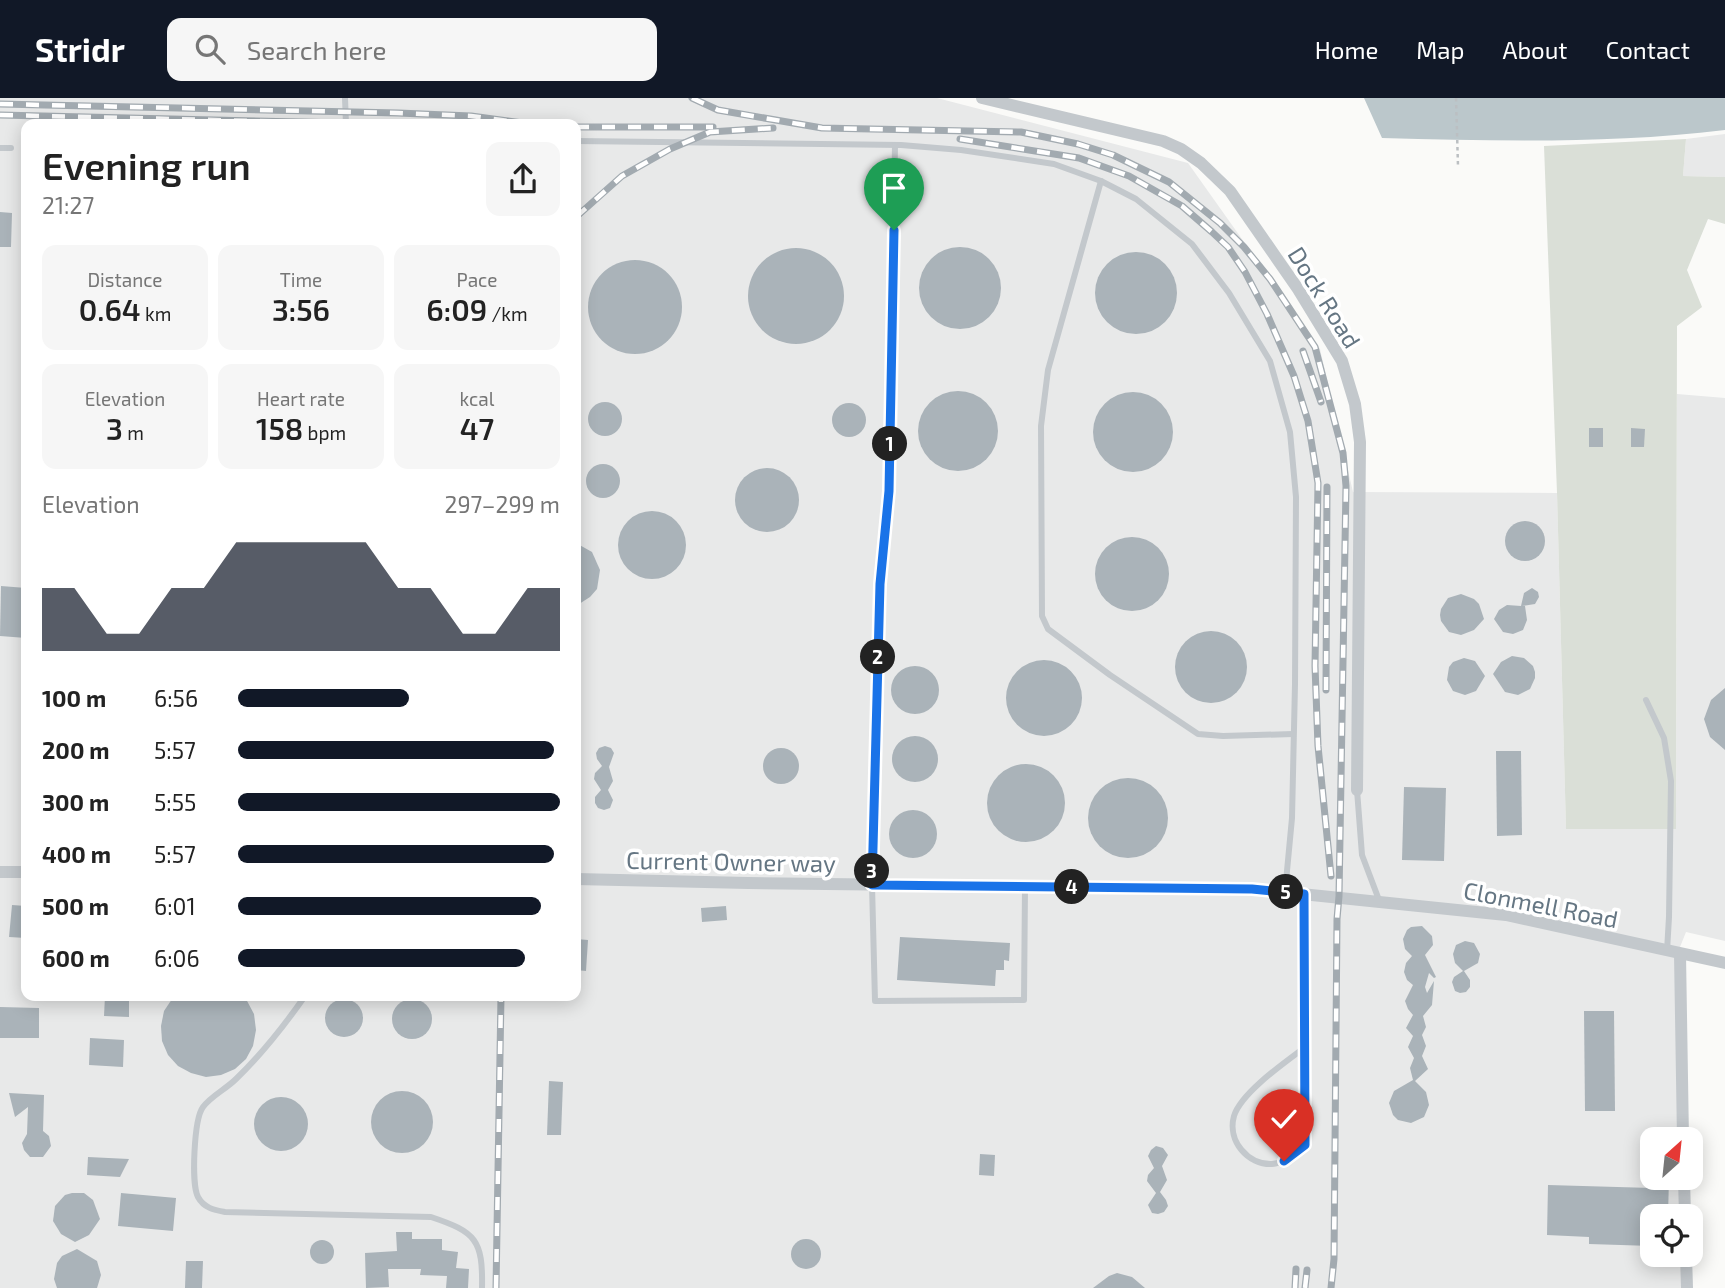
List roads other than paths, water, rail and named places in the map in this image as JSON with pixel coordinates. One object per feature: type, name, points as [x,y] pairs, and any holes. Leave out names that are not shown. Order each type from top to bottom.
[{"type":"street","name":"Dock Road","points":[[982,98],[1163,141],[1201,163],[1230,191],[1298,289],[1342,361],[1355,404],[1360,442],[1357,790]]},
{"type":"street","points":[[0,872],[21,872]]},
{"type":"street","name":"Current Owner way","points":[[581,879],[1252,889],[1347,897]]},
{"type":"street","name":"Clonmell Road","points":[[1347,897],[1506,915],[1725,963]]},
{"type":"street","points":[[1680,954],[1683,1127]]},
{"type":"street","points":[[1686,1267],[1687,1288]]},
{"type":"lane","points":[[345,98],[346,119]]},
{"type":"lane","points":[[581,141],[895,145],[961,150],[1054,164],[1101,181],[1136,199],[1192,244],[1228,293],[1270,361],[1290,432],[1296,497],[1292,818],[1285,892]]},
{"type":"lane","points":[[895,145],[889,491],[880,584],[872,885],[875,1001],[1024,1000],[1026,886]]},
{"type":"lane","points":[[0,148],[11,148]]},
{"type":"lane","points":[[1101,181],[1048,370],[1041,426],[1042,616],[1048,629],[1110,675],[1198,734],[1293,734]]},
{"type":"lane","points":[[1646,700],[1664,738],[1671,781],[1670,917],[1667,951]]},
{"type":"lane","points":[[1357,790],[1362,855],[1379,900]]},
{"type":"lane","points":[[1304,894],[1305,1145],[1284,1161],[1272,1164],[1255,1161],[1243,1153],[1233,1135],[1234,1116],[1254,1088],[1304,1048]]},
{"type":"lane","points":[[302,1001],[279,1034],[261,1054],[232,1083],[203,1106],[197,1130],[195,1166],[198,1196],[210,1210],[225,1212],[431,1217],[453,1224],[469,1233],[482,1260],[482,1288]]},
{"type":"railway","points":[[692,98],[718,110],[822,128],[1021,132],[1078,144],[1113,155],[1169,182],[1220,223],[1270,279],[1315,347],[1343,453],[1346,486],[1337,919],[1334,1259],[1331,1288]]},
{"type":"railway","points":[[0,104],[398,113],[493,119]]},
{"type":"railway","points":[[0,115],[172,119]]},
{"type":"railway","points":[[581,127],[713,127]]},
{"type":"railway","points":[[581,213],[622,176],[670,149],[710,132],[773,128]]},
{"type":"railway","points":[[960,139],[1079,158],[1129,176],[1182,206],[1228,247],[1245,272],[1267,314],[1294,376],[1308,421],[1318,483],[1315,666],[1318,746],[1331,876]]},
{"type":"railway","points":[[1303,351],[1321,402]]},
{"type":"railway","points":[[1326,690],[1327,487]]},
{"type":"railway","points":[[496,1288],[501,1001]]},
{"type":"railway","points":[[1295,1288],[1296,1269]]},
{"type":"railway","points":[[1305,1288],[1307,1270]]}]
